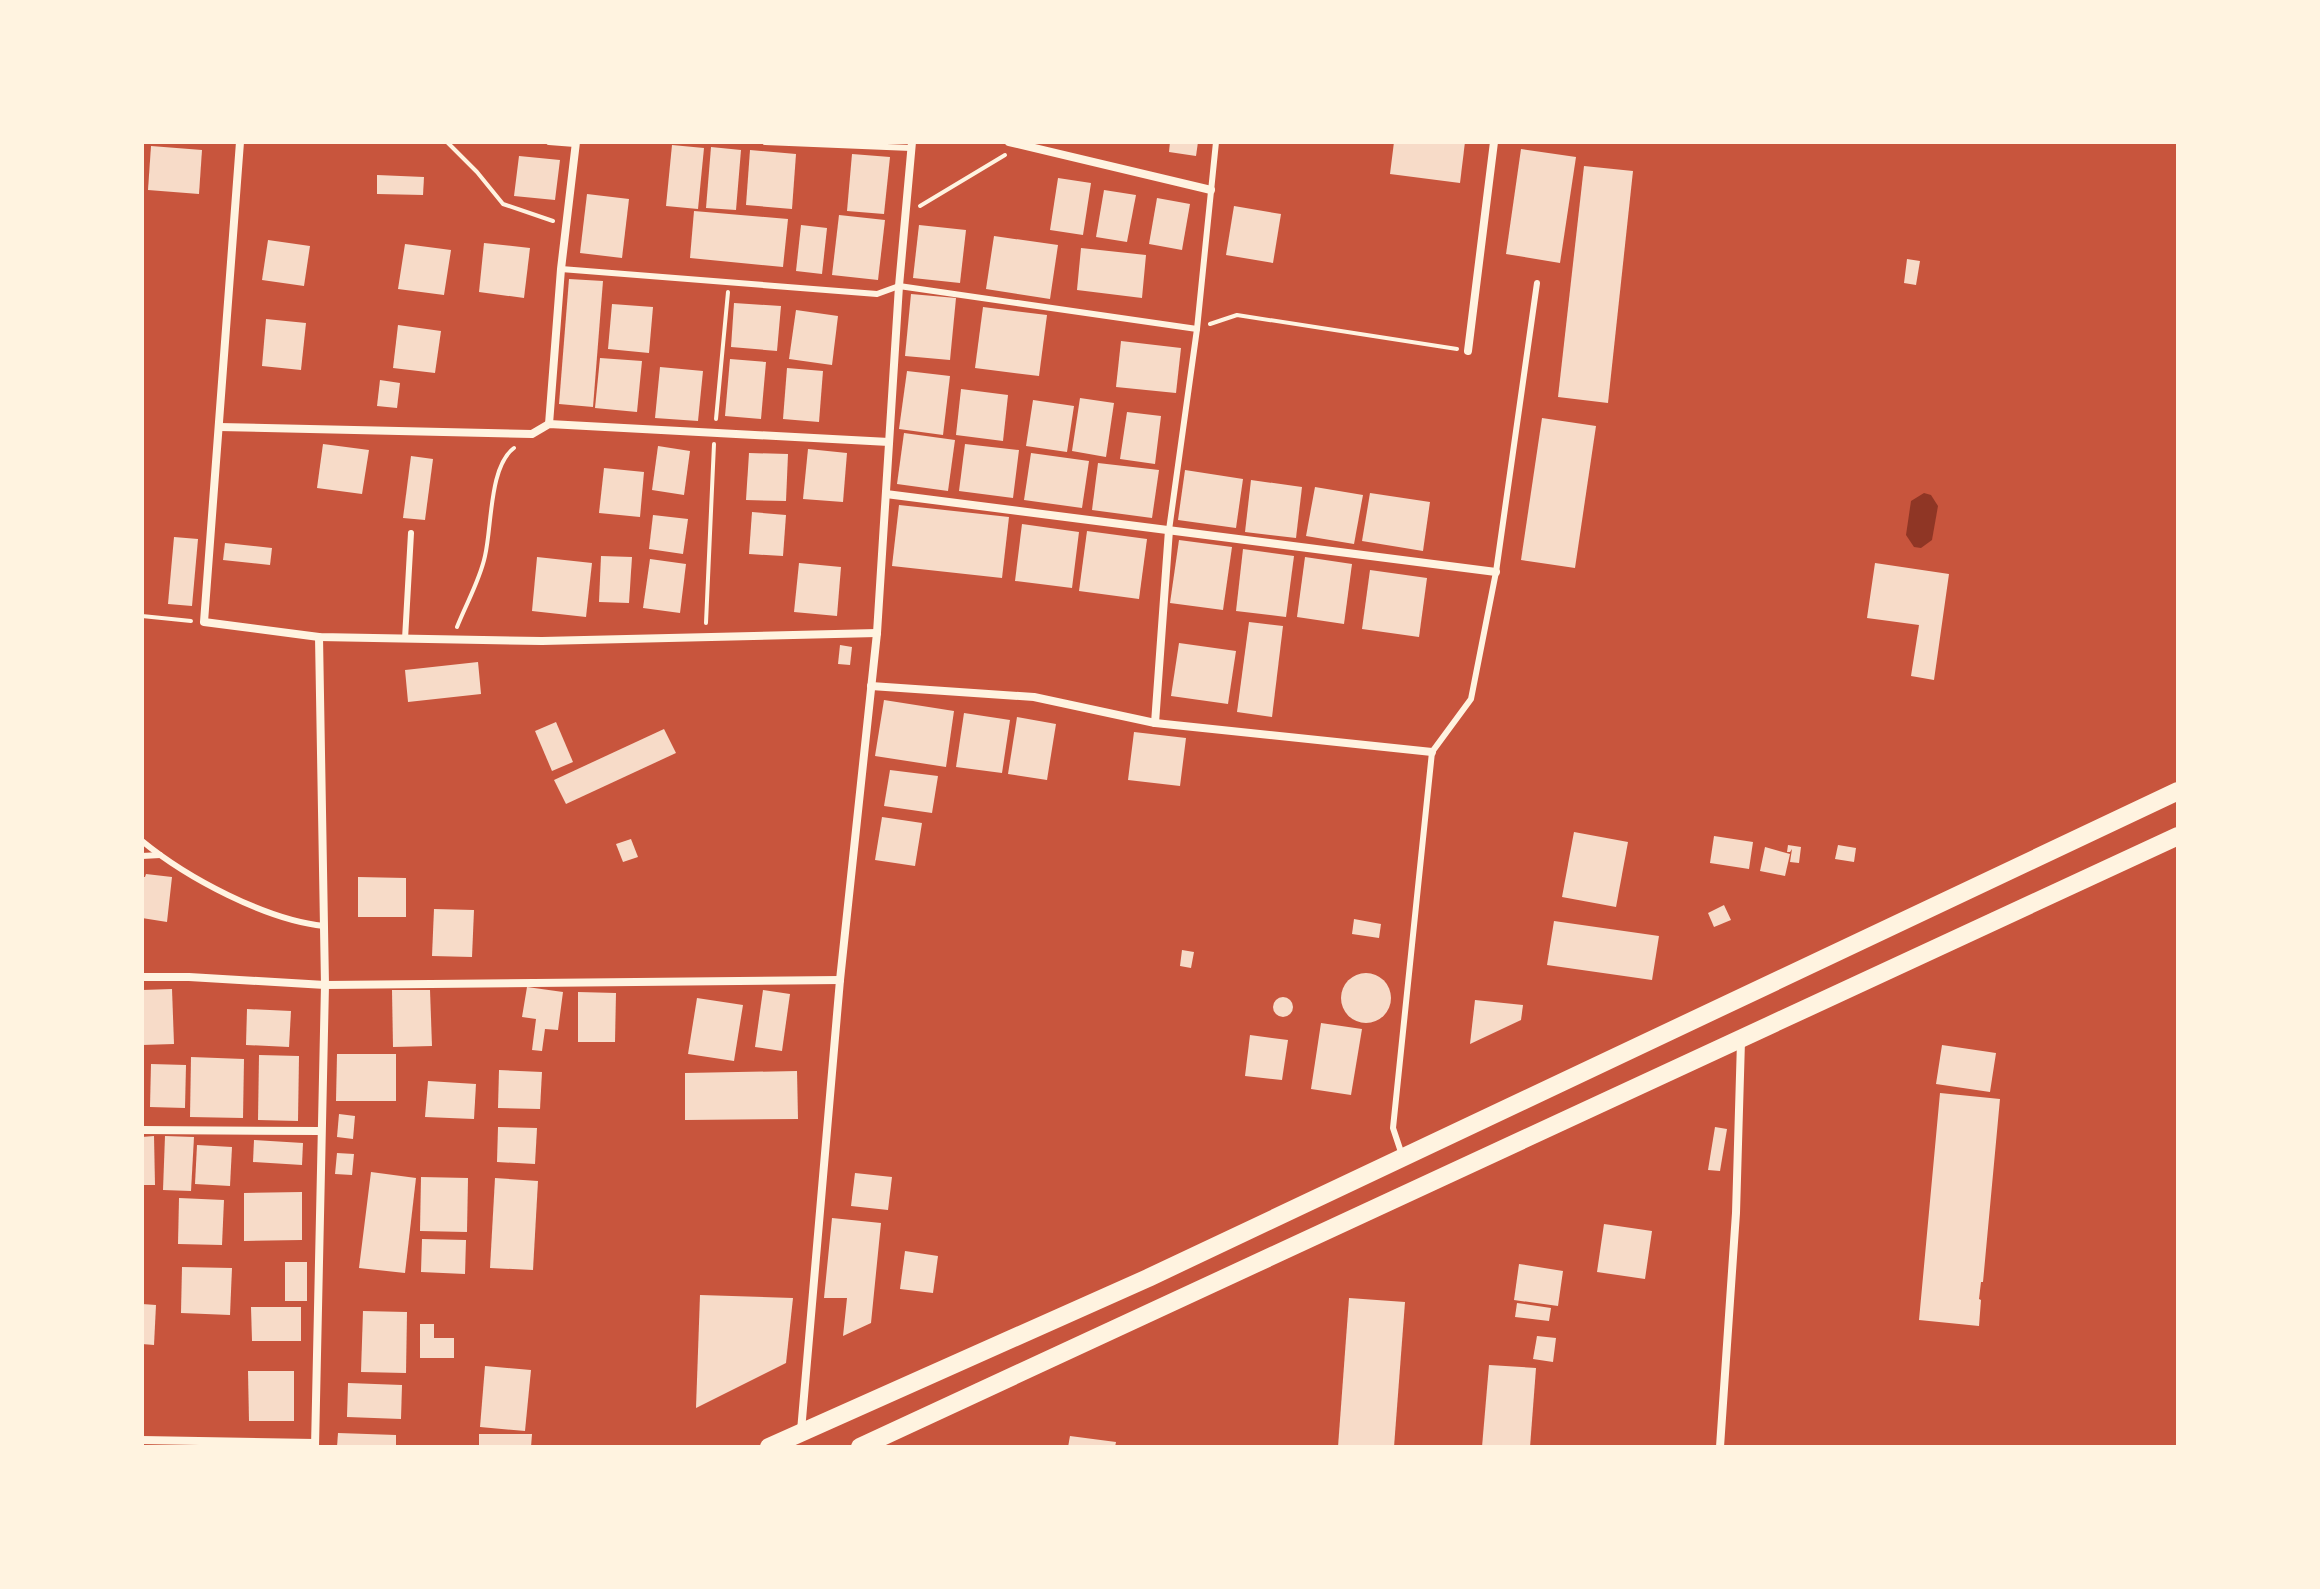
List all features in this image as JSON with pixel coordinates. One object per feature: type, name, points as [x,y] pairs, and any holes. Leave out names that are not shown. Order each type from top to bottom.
[{"type":"highway","points":[[769,1447],[1148,1278],[2178,791]]},
{"type":"highway","points":[[860,1447],[2178,836]]},
{"type":"street","points":[[240,142],[204,622],[319,637],[452,640],[542,641],[877,633]]},
{"type":"street","points":[[1009,142],[1211,190]]},
{"type":"street","points":[[1468,351],[1494,142]]},
{"type":"street","points":[[549,424],[561,269],[576,143]]},
{"type":"street","points":[[801,1432],[840,980],[877,633],[911,145]]},
{"type":"street","points":[[219,427],[532,434],[549,424],[889,442]]},
{"type":"street","points":[[886,494],[1496,572]]},
{"type":"street","points":[[1155,723],[1169,530]]},
{"type":"street","points":[[142,1440],[315,1445],[325,985],[319,637]]},
{"type":"street","points":[[871,686],[1034,697],[1155,723],[1432,752]]},
{"type":"street","points":[[142,977],[325,985],[840,980]]},
{"type":"street","points":[[1720,1447],[1736,1213],[1741,1040]]},
{"type":"street","points":[[142,1130],[321,1131]]},
{"type":"lane","points":[[549,142],[576,143]]},
{"type":"lane","points":[[765,142],[911,145]]},
{"type":"lane","points":[[1169,530],[1197,329],[1216,142]]},
{"type":"lane","points":[[561,269],[877,294],[899,286],[1197,329]]},
{"type":"lane","points":[[1403,1158],[1393,1128],[1432,752],[1471,699],[1496,572],[1537,283]]},
{"type":"lane","points":[[405,639],[411,533]]},
{"type":"lane","points":[[142,841],[223,892],[300,923],[324,926]]},
{"type":"lane","points":[[142,856],[160,855]]},
{"type":"path","points":[[447,142],[503,204],[566,226]]},
{"type":"path","points":[[905,215],[1020,145]]},
{"type":"path","points":[[706,637],[715,433],[729,282]]},
{"type":"path","points":[[1197,329],[1237,315],[1468,351]]},
{"type":"path","points":[[452,640],[485,558],[494,495],[505,454],[532,434]]},
{"type":"path","points":[[142,616],[204,622]]},
{"type":"shaded area","points":[[1924,493],[1931,495],[1938,506],[1932,540],[1921,548],[1914,547],[1906,535],[1911,501]]},
{"type":"building","points":[[1170,142],[1198,142],[1196,156],[1169,152]]},
{"type":"building","points":[[1394,142],[1465,142],[1460,183],[1390,174]]},
{"type":"building","points":[[672,145],[704,148],[698,209],[666,206]]},
{"type":"building","points":[[151,146],[202,150],[199,194],[148,190]]},
{"type":"building","points":[[711,147],[741,150],[736,210],[706,208]]},
{"type":"building","points":[[1521,149],[1576,157],[1560,263],[1506,254]]},
{"type":"building","points":[[750,150],[796,154],[792,209],[746,205]]},
{"type":"building","points":[[852,154],[890,157],[884,214],[847,211]]},
{"type":"building","points":[[519,156],[560,160],[555,200],[514,196]]},
{"type":"building","points":[[1584,166],[1633,171],[1608,403],[1558,397]]},
{"type":"building","points":[[377,175],[424,177],[423,195],[377,194]]},
{"type":"building","points":[[1058,178],[1091,183],[1083,235],[1050,230]]},
{"type":"building","points":[[1104,190],[1136,195],[1127,242],[1096,237]]},
{"type":"building","points":[[587,194],[629,199],[622,258],[580,253]]},
{"type":"building","points":[[1157,198],[1190,204],[1182,250],[1149,244]]},
{"type":"building","points":[[1234,206],[1281,214],[1273,263],[1226,255]]},
{"type":"building","points":[[694,211],[788,219],[783,267],[690,258]]},
{"type":"building","points":[[839,215],[885,220],[878,280],[832,275]]},
{"type":"building","points":[[801,225],[827,228],[822,274],[796,271]]},
{"type":"building","points":[[919,225],[966,230],[960,283],[913,278]]},
{"type":"building","points":[[994,236],[1058,245],[1050,299],[986,289]]},
{"type":"building","points":[[268,240],[310,246],[304,286],[262,280]]},
{"type":"building","points":[[484,243],[530,248],[524,298],[479,292]]},
{"type":"building","points":[[405,244],[451,250],[444,295],[398,289]]},
{"type":"building","points":[[1081,248],[1146,255],[1142,298],[1077,290]]},
{"type":"building","points":[[1907,259],[1920,261],[1916,285],[1904,283]]},
{"type":"building","points":[[569,279],[603,281],[593,407],[559,404]]},
{"type":"building","points":[[911,294],[956,298],[950,360],[905,356]]},
{"type":"building","points":[[734,303],[781,306],[777,351],[731,347]]},
{"type":"building","points":[[612,304],[653,307],[649,353],[608,349]]},
{"type":"building","points":[[983,307],[1047,315],[1039,376],[975,368]]},
{"type":"building","points":[[796,310],[838,316],[832,365],[789,359]]},
{"type":"building","points":[[266,319],[306,323],[301,370],[262,366]]},
{"type":"building","points":[[398,325],[441,331],[435,373],[393,368]]},
{"type":"building","points":[[1121,341],[1181,348],[1176,393],[1116,387]]},
{"type":"building","points":[[600,358],[642,361],[637,412],[595,408]]},
{"type":"building","points":[[730,359],[766,362],[761,419],[725,416]]},
{"type":"building","points":[[660,367],[703,371],[698,421],[655,418]]},
{"type":"building","points":[[787,368],[823,371],[819,422],[783,419]]},
{"type":"building","points":[[907,371],[950,376],[943,435],[899,429]]},
{"type":"building","points":[[380,380],[400,383],[397,408],[377,406]]},
{"type":"building","points":[[961,389],[1008,395],[1003,441],[956,435]]},
{"type":"building","points":[[1080,398],[1114,403],[1106,457],[1072,451]]},
{"type":"building","points":[[1033,400],[1074,406],[1067,452],[1026,446]]},
{"type":"building","points":[[1127,412],[1161,416],[1155,464],[1120,459]]},
{"type":"building","points":[[1542,418],[1596,426],[1575,568],[1521,560]]},
{"type":"building","points":[[904,433],[955,440],[948,491],[897,484]]},
{"type":"building","points":[[323,444],[369,450],[362,494],[317,488]]},
{"type":"building","points":[[965,444],[1019,450],[1013,498],[959,491]]},
{"type":"building","points":[[658,446],[690,451],[684,495],[652,490]]},
{"type":"building","points":[[808,449],[847,453],[843,502],[803,499]]},
{"type":"building","points":[[749,453],[788,454],[786,501],[746,500]]},
{"type":"building","points":[[1031,453],[1089,461],[1082,508],[1024,500]]},
{"type":"building","points":[[411,456],[433,459],[425,520],[403,518]]},
{"type":"building","points":[[1098,463],[1159,470],[1152,518],[1092,510]]},
{"type":"building","points":[[604,468],[644,472],[640,517],[599,513]]},
{"type":"building","points":[[1185,470],[1243,479],[1236,528],[1178,520]]},
{"type":"building","points":[[1251,480],[1302,487],[1296,538],[1245,532]]},
{"type":"building","points":[[1315,487],[1363,495],[1354,544],[1306,536]]},
{"type":"building","points":[[1370,493],[1430,502],[1423,551],[1362,541]]},
{"type":"building","points":[[899,505],[1009,517],[1002,578],[892,566]]},
{"type":"building","points":[[752,512],[786,515],[783,556],[749,554]]},
{"type":"building","points":[[653,515],[688,519],[683,554],[649,549]]},
{"type":"building","points":[[1022,524],[1079,532],[1072,588],[1015,581]]},
{"type":"building","points":[[1087,531],[1147,539],[1139,599],[1079,591]]},
{"type":"building","points":[[174,537],[198,539],[192,606],[168,604]]},
{"type":"building","points":[[1179,540],[1232,547],[1223,610],[1170,603]]},
{"type":"building","points":[[225,543],[272,548],[270,565],[223,560]]},
{"type":"building","points":[[1243,549],[1294,556],[1286,617],[1236,611]]},
{"type":"building","points":[[601,556],[632,557],[629,603],[599,602]]},
{"type":"building","points":[[537,557],[592,563],[586,617],[532,611]]},
{"type":"building","points":[[1305,557],[1352,564],[1344,624],[1297,617]]},
{"type":"building","points":[[650,559],[686,564],[680,613],[643,608]]},
{"type":"building","points":[[799,563],[841,567],[837,616],[794,612]]},
{"type":"building","points":[[1875,563],[1949,574],[1934,680],[1911,676],[1919,625],[1867,618]]},
{"type":"building","points":[[1370,570],[1427,578],[1419,637],[1362,629]]},
{"type":"building","points":[[1249,622],[1283,626],[1272,717],[1237,712]]},
{"type":"building","points":[[1179,643],[1236,651],[1228,704],[1171,696]]},
{"type":"building","points":[[840,645],[852,647],[850,665],[838,664]]},
{"type":"building","points":[[478,662],[481,694],[408,702],[405,670]]},
{"type":"building","points":[[884,700],[954,711],[946,767],[875,756]]},
{"type":"building","points":[[964,713],[1010,720],[1002,773],[956,767]]},
{"type":"building","points":[[1017,717],[1056,724],[1047,780],[1008,774]]},
{"type":"building","points":[[556,722],[573,762],[552,771],[535,731]]},
{"type":"building","points":[[664,729],[676,753],[566,804],[554,780]]},
{"type":"building","points":[[1134,732],[1186,738],[1180,786],[1128,780]]},
{"type":"building","points":[[890,770],[938,776],[932,813],[884,806]]},
{"type":"building","points":[[882,817],[922,823],[915,866],[875,860]]},
{"type":"building","points":[[1574,832],[1628,842],[1616,907],[1562,897]]},
{"type":"building","points":[[1714,836],[1753,842],[1749,869],[1710,863]]},
{"type":"building","points":[[631,839],[638,857],[623,862],[616,844]]},
{"type":"building","points":[[1788,845],[1801,847],[1799,863],[1790,862],[1792,849],[1787,852]]},
{"type":"building","points":[[1838,845],[1856,848],[1854,862],[1835,859]]},
{"type":"building","points":[[1765,847],[1790,854],[1785,876],[1760,871]]},
{"type":"building","points":[[146,874],[172,877],[167,922],[142,918],[142,877]]},
{"type":"building","points":[[358,877],[406,878],[406,917],[358,917]]},
{"type":"building","points":[[1724,905],[1731,920],[1714,927],[1708,913]]},
{"type":"building","points":[[434,909],[474,910],[472,957],[432,956]]},
{"type":"building","points":[[1354,919],[1381,924],[1379,938],[1352,934]]},
{"type":"building","points":[[1554,921],[1659,936],[1652,980],[1547,965]]},
{"type":"building","points":[[1182,950],[1194,952],[1191,968],[1180,966]]},
{"type":"building","points":[[1356,974],[1376,974],[1390,988],[1390,1008],[1376,1022],[1356,1022],[1342,1008],[1342,988]]},
{"type":"building","points":[[527,987],[563,992],[558,1030],[545,1029],[542,1051],[532,1050],[536,1019],[522,1017]]},
{"type":"building","points":[[172,989],[174,1044],[142,1045],[142,990]]},
{"type":"building","points":[[392,990],[430,990],[432,1046],[393,1047]]},
{"type":"building","points":[[763,990],[790,994],[782,1051],[755,1047]]},
{"type":"building","points":[[578,992],[616,993],[615,1042],[578,1042]]},
{"type":"building","points":[[1283,997],[1290,1000],[1293,1007],[1290,1014],[1283,1017],[1276,1014],[1273,1007],[1276,1000]]},
{"type":"building","points":[[697,998],[743,1005],[734,1061],[688,1054]]},
{"type":"building","points":[[1475,1000],[1523,1005],[1521,1020],[1470,1044]]},
{"type":"building","points":[[247,1009],[291,1011],[289,1047],[246,1045]]},
{"type":"building","points":[[1321,1023],[1362,1029],[1351,1095],[1311,1089]]},
{"type":"building","points":[[1250,1035],[1288,1040],[1282,1080],[1245,1076]]},
{"type":"building","points":[[1942,1045],[1996,1053],[1990,1092],[1936,1084]]},
{"type":"building","points":[[337,1054],[396,1054],[396,1101],[336,1101]]},
{"type":"building","points":[[259,1055],[299,1056],[298,1121],[258,1120]]},
{"type":"building","points":[[191,1057],[244,1059],[243,1118],[190,1117]]},
{"type":"building","points":[[151,1064],[186,1065],[185,1108],[150,1107]]},
{"type":"building","points":[[499,1070],[542,1072],[540,1109],[498,1108]]},
{"type":"building","points":[[797,1071],[798,1119],[685,1120],[685,1073]]},
{"type":"building","points":[[428,1081],[476,1084],[474,1119],[425,1117]]},
{"type":"building","points":[[1940,1093],[2000,1099],[1979,1299],[1979,1326],[1919,1320]]},
{"type":"building","points":[[339,1114],[355,1116],[353,1139],[337,1137]]},
{"type":"building","points":[[498,1127],[537,1128],[535,1164],[497,1162]]},
{"type":"building","points":[[1715,1127],[1727,1129],[1720,1171],[1708,1170]]},
{"type":"building","points":[[154,1136],[155,1185],[142,1185],[142,1137]]},
{"type":"building","points":[[165,1136],[194,1137],[191,1191],[163,1190]]},
{"type":"building","points":[[254,1140],[303,1143],[302,1165],[253,1162]]},
{"type":"building","points":[[197,1145],[232,1147],[230,1186],[195,1184]]},
{"type":"building","points":[[337,1153],[354,1154],[352,1175],[335,1174]]},
{"type":"building","points":[[371,1172],[416,1178],[405,1273],[359,1268]]},
{"type":"building","points":[[855,1173],[892,1177],[888,1210],[851,1206]]},
{"type":"building","points":[[421,1177],[468,1178],[467,1232],[420,1231]]},
{"type":"building","points":[[495,1178],[538,1181],[533,1270],[490,1268]]},
{"type":"building","points":[[302,1192],[302,1240],[244,1241],[244,1193]]},
{"type":"building","points":[[179,1198],[224,1200],[222,1245],[178,1244]]},
{"type":"building","points":[[832,1218],[881,1223],[871,1323],[843,1336],[847,1298],[824,1298]]},
{"type":"building","points":[[1604,1224],[1652,1231],[1645,1279],[1597,1272]]},
{"type":"building","points":[[422,1239],[466,1240],[465,1274],[421,1272]]},
{"type":"building","points":[[905,1251],[938,1256],[933,1293],[900,1289]]},
{"type":"building","points":[[285,1262],[307,1262],[307,1301],[285,1301]]},
{"type":"building","points":[[1519,1264],[1563,1271],[1558,1306],[1514,1300]]},
{"type":"building","points":[[182,1267],[232,1268],[230,1315],[181,1313]]},
{"type":"building","points":[[700,1295],[793,1298],[786,1363],[696,1408]]},
{"type":"building","points":[[1349,1298],[1405,1302],[1394,1447],[1338,1447]]},
{"type":"building","points":[[1517,1303],[1551,1308],[1549,1321],[1515,1317]]},
{"type":"building","points":[[142,1304],[156,1305],[154,1345],[142,1344]]},
{"type":"building","points":[[251,1307],[301,1307],[301,1341],[252,1341]]},
{"type":"building","points":[[363,1311],[407,1312],[406,1373],[361,1372]]},
{"type":"building","points":[[420,1324],[434,1324],[434,1338],[454,1338],[454,1358],[420,1358]]},
{"type":"building","points":[[1537,1336],[1556,1338],[1553,1362],[1533,1359]]},
{"type":"building","points":[[1489,1365],[1536,1368],[1530,1447],[1482,1447]]},
{"type":"building","points":[[485,1366],[531,1370],[525,1431],[480,1427]]},
{"type":"building","points":[[248,1371],[294,1371],[294,1421],[249,1421]]},
{"type":"building","points":[[348,1383],[402,1385],[401,1419],[347,1417]]},
{"type":"building","points":[[338,1433],[396,1435],[396,1447],[337,1447]]},
{"type":"building","points":[[479,1434],[532,1434],[531,1447],[479,1447]]},
{"type":"building","points":[[1070,1436],[1116,1442],[1115,1447],[1068,1447]]}]
